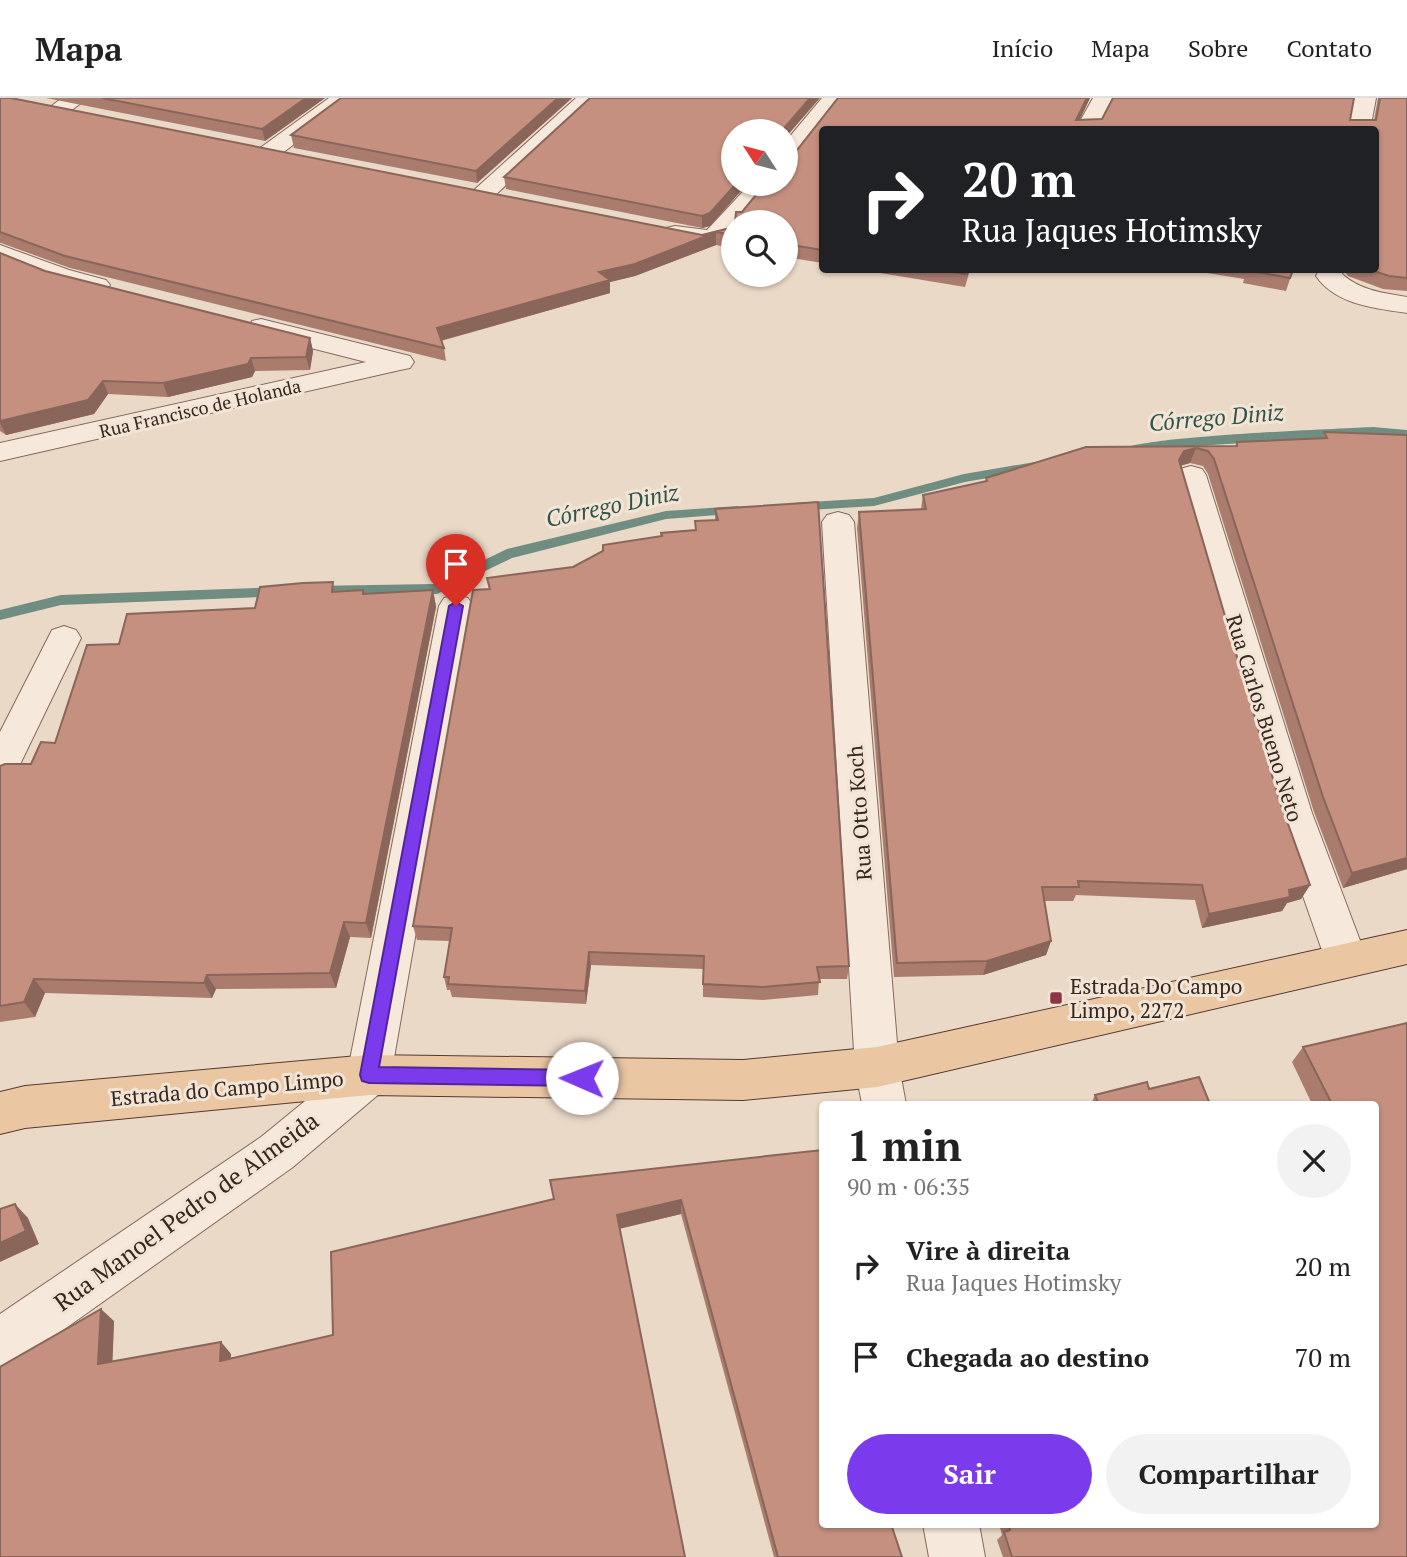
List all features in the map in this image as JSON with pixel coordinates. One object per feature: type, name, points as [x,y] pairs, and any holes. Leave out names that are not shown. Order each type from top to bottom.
[{"type":"main road","name":"Estrada do Campo Limpo","points":[[0,1113],[26,1108],[369,1075],[743,1080],[881,1086],[1346,959],[1407,947]]},
{"type":"street","points":[[268,153],[343,98]]},
{"type":"street","points":[[481,196],[588,98]]},
{"type":"street","points":[[798,140],[833,98]]},
{"type":"street","points":[[1088,126],[1104,98]]},
{"type":"street","points":[[1360,126],[1365,98]]},
{"type":"street","points":[[34,105],[57,110],[80,107]]},
{"type":"street","points":[[242,147],[295,158]]},
{"type":"street","points":[[454,191],[507,201]]},
{"type":"street","points":[[651,228],[704,239],[715,236],[724,230],[752,196]]},
{"type":"street","points":[[0,252],[60,276],[125,292]]},
{"type":"street","points":[[1330,273],[1329,276],[1339,287],[1354,295],[1407,305]]},
{"type":"street","name":"Rua Francisco de Holanda","points":[[0,452],[400,362],[243,322]]},
{"type":"street","name":"Rua Carlos Bueno Neto","points":[[1191,475],[1293,813],[1346,959]]},
{"type":"street","name":"Rua Otto Koch","points":[[838,522],[881,1086]]},
{"type":"street","points":[[369,1075],[456,606]]},
{"type":"street","points":[[0,768],[64,638]]},
{"type":"street","name":"Rua Manoel Pedro de Almeida","points":[[0,1344],[277,1152],[369,1075]]},
{"type":"street","points":[[952,1528],[957,1557]]},
{"type":"building","points":[[0,98],[11,98],[702,235],[721,230],[721,233],[716,232],[635,264],[599,272],[610,280],[437,328],[444,348],[65,256],[0,232]]},
{"type":"building","points":[[102,98],[306,98],[262,129]]},
{"type":"building","points":[[341,98],[558,98],[476,171],[291,135]]},
{"type":"building","points":[[590,98],[810,98],[792,119],[721,119],[721,196],[725,196],[710,213],[702,216],[504,177]]},
{"type":"building","points":[[838,98],[1087,98],[1076,120],[1102,119],[1113,98],[1354,98],[1350,120],[1376,120],[1380,98],[1407,98],[1407,278],[1379,273],[1379,126],[819,126],[819,250],[798,246],[798,210],[744,210],[755,196],[798,196],[798,149]]},
{"type":"building","points":[[0,253],[45,271],[310,338],[306,357],[251,358],[248,364],[163,383],[103,381],[88,400],[0,421]]},
{"type":"building","points":[[1263,273],[1292,273],[1290,278]]},
{"type":"building","points":[[1324,432],[1407,435],[1407,858],[1352,873],[1323,797],[1214,459],[1208,451],[1196,448],[1184,451],[1179,460],[1279,799],[1310,885],[1289,890],[1290,897],[1209,914],[1202,885],[1078,881],[1079,887],[1042,887],[1051,941],[987,961],[897,963],[859,512],[926,509],[923,495],[987,481],[986,478],[1086,447],[1237,446],[1237,442],[1327,438]]},
{"type":"building","points":[[818,502],[849,966],[817,967],[820,982],[763,987],[703,984],[704,956],[589,952],[585,991],[448,984],[449,977],[444,977],[452,928],[413,926],[473,590],[490,589],[487,578],[573,567],[603,551],[603,545],[662,536],[661,533],[696,530],[695,521],[718,520],[715,509]]},
{"type":"building","points":[[333,582],[332,592],[363,590],[363,594],[433,590],[366,923],[344,922],[330,973],[207,975],[204,983],[34,979],[24,1002],[0,1006],[0,766],[31,764],[41,742],[55,743],[87,645],[119,644],[127,614],[255,608],[260,587]]},
{"type":"building","points":[[1407,1023],[1407,1557],[1012,1557],[1004,1532],[1009,1528],[1379,1528],[1379,1101],[1330,1101],[1303,1047]]},
{"type":"building","points":[[1199,1077],[1209,1101],[1098,1101],[1095,1095],[1147,1082],[1149,1089]]},
{"type":"building","points":[[819,1150],[819,1528],[892,1528],[902,1557],[778,1557],[681,1200],[617,1215],[685,1557],[0,1557],[0,1367],[101,1309],[98,1364],[221,1342],[220,1361],[333,1335],[331,1252],[554,1199],[550,1180]]},
{"type":"building","points":[[15,1204],[26,1231],[0,1243],[0,1209]]},
{"type":"waterway","name":"Córrego Diniz","points":[[1128,450],[1164,444],[1373,431],[1407,434]]},
{"type":"waterway","name":"Córrego Diniz","points":[[794,507],[874,502],[964,478],[1035,466]]},
{"type":"waterway","name":"Córrego Diniz","points":[[310,591],[437,589],[507,554],[666,515],[738,510]]},
{"type":"waterway","name":"Córrego Diniz","points":[[0,615],[61,600],[282,592]]},
{"type":"place","name":"Estrada Do Campo Limpo, 2272","points":[[1056,998]]},
{"type":"route","points":[[456,606],[369,1075],[582,1078]]}]
